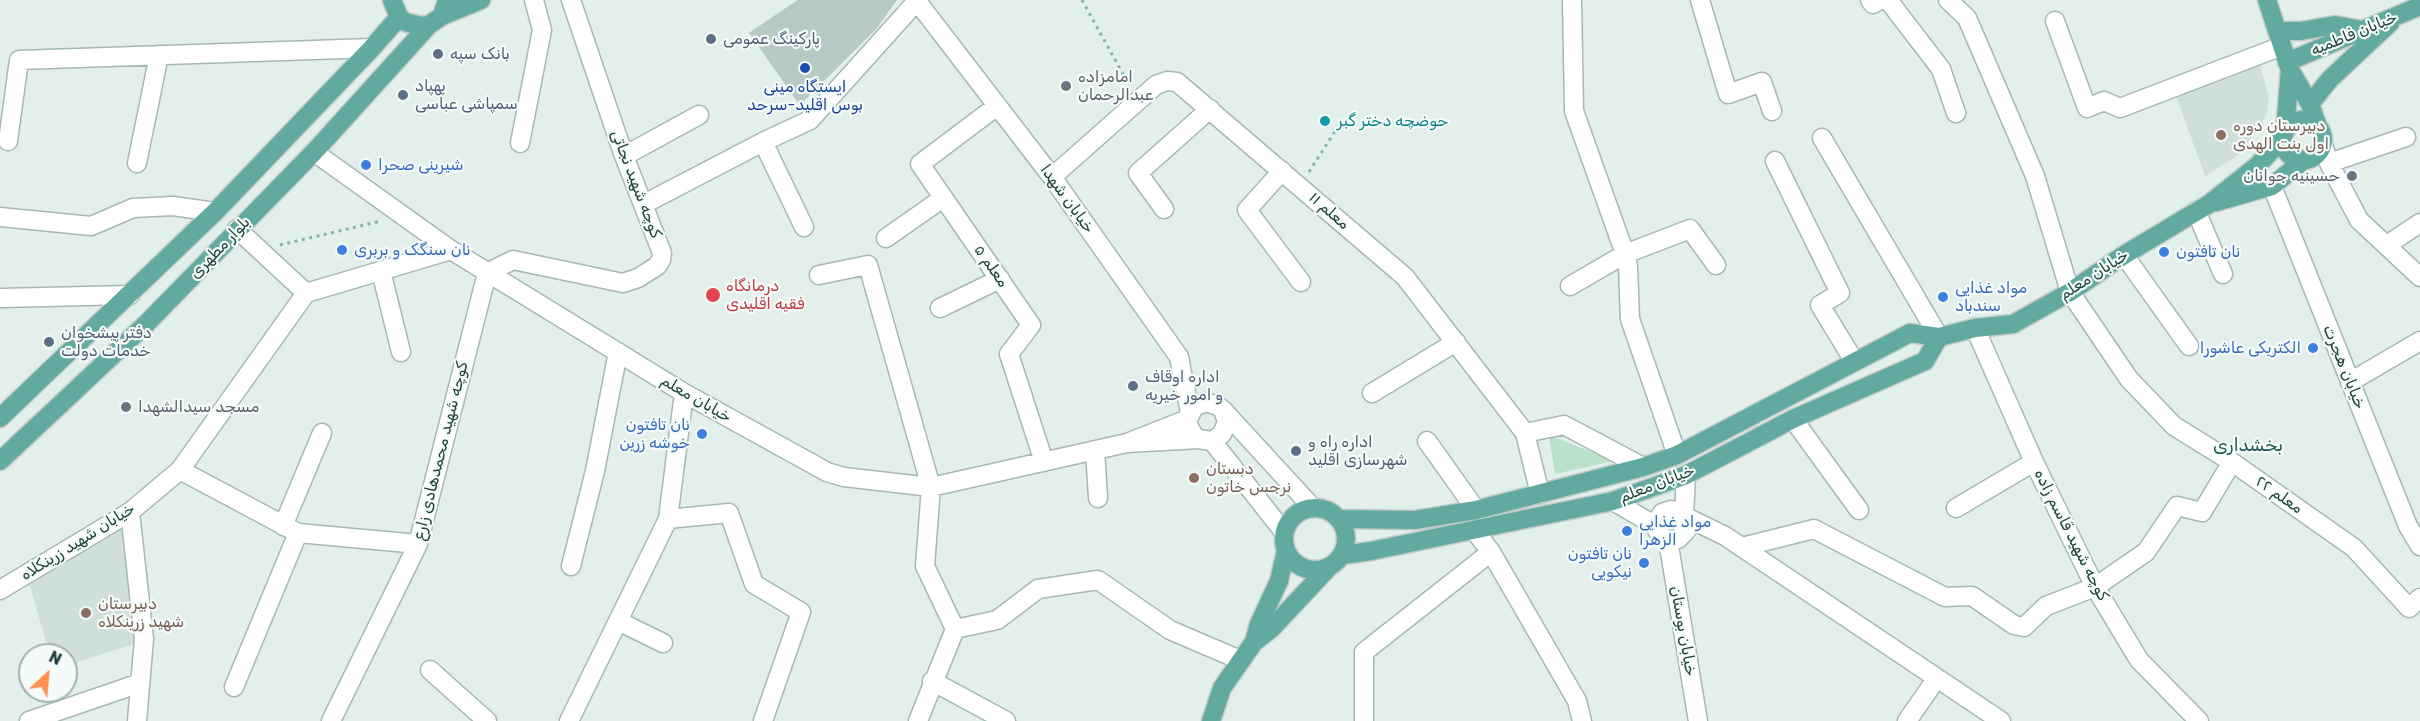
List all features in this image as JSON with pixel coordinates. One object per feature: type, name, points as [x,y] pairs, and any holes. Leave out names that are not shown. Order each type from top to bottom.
[{"type":"main road","points":[[396,8],[413,25],[482,0]]},
{"type":"main road","points":[[2267,0],[2284,52],[2310,104],[2318,127]]},
{"type":"main road","name":"خیابان فاطمیه","points":[[2284,52],[2362,30],[2396,18],[2420,6]]},
{"type":"main road","name":"بلوار مطهری","points":[[0,418],[214,212],[372,48],[396,8]]},
{"type":"main road","name":"بلوار مطهری","points":[[0,461],[146,324],[314,152],[439,14]]},
{"type":"main road","points":[[2310,104],[2330,79],[2396,18]]},
{"type":"main road","points":[[2284,135],[2294,122],[2300,120],[2313,123],[2322,132],[2323,146],[2315,156],[2303,161],[2290,156],[2283,144],[2284,52],[2301,31],[2335,25],[2362,30]]},
{"type":"main road","name":"خیابان معلم","points":[[1339,519],[1415,519],[1476,510],[1643,467],[1677,455],[1910,333],[1939,337],[1975,328],[2013,324],[2070,292],[2124,255],[2202,207],[2257,166],[2284,135]]},
{"type":"main road","name":"خیابان معلم","points":[[2202,207],[2272,186],[2303,161]]},
{"type":"main road","points":[[2257,166],[2272,186]]},
{"type":"main road","name":"خیابان معلم","points":[[1342,555],[1614,501],[1686,476],[1793,419],[1925,361],[1939,337]]},
{"type":"main road","points":[[1211,721],[1222,688],[1254,642],[1271,629],[1342,555],[1346,536],[1339,519],[1323,508],[1313,508],[1291,518],[1284,532],[1286,552],[1279,581],[1259,624],[1254,642]]},
{"type":"main road","points":[[1286,552],[1291,560],[1308,570],[1328,568]]},
{"type":"street","points":[[520,143],[542,30],[534,0]]},
{"type":"street","name":"کوچه شهید نجاتی","points":[[487,273],[513,260],[623,283],[638,278],[657,266],[662,256],[624,156],[571,0]]},
{"type":"street","points":[[1572,0],[1574,111],[1625,254],[1628,266],[1630,319],[1677,455]]},
{"type":"street","points":[[1700,0],[1728,93],[1762,82],[1772,111]]},
{"type":"street","points":[[1870,0],[1873,4],[1880,0]]},
{"type":"street","points":[[1888,0],[1941,69],[1956,113]]},
{"type":"street","name":"معلم ۲۲","points":[[1948,0],[1967,18],[2036,176],[2070,292],[2129,380],[2174,426],[2232,462],[2354,548],[2409,608],[2420,598]]},
{"type":"street","points":[[644,204],[810,120],[916,1]]},
{"type":"street","name":"خیابان شهدا","points":[[916,1],[1052,177],[1179,357],[1189,416]]},
{"type":"street","points":[[2055,21],[2087,108],[2104,101],[2120,108],[2284,52]]},
{"type":"street","points":[[8,141],[19,60],[372,48]]},
{"type":"street","points":[[137,163],[159,55]]},
{"type":"street","name":"معلم ۱۱","points":[[1052,177],[1156,85],[1167,81],[1177,82],[1405,277],[1526,434],[1540,494]]},
{"type":"street","name":"معلم ۵","points":[[997,106],[920,164],[1032,325],[1009,354],[1044,462]]},
{"type":"street","points":[[1164,209],[1138,173],[1210,109]]},
{"type":"street","points":[[624,156],[699,115]]},
{"type":"street","points":[[2329,163],[2406,137]]},
{"type":"street","points":[[1822,138],[1939,337]]},
{"type":"street","points":[[763,142],[804,226]]},
{"type":"street","points":[[2323,146],[2329,163],[2359,220],[2420,277]]},
{"type":"street","name":"خیابان معلم","points":[[314,152],[487,273],[684,393],[827,472],[844,477],[931,487],[1127,443],[1205,440]]},
{"type":"street","points":[[1775,161],[1840,293],[1820,306],[1854,361]]},
{"type":"street","points":[[1282,171],[1247,210],[1300,282]]},
{"type":"street","name":"خیابان هجرت","points":[[2272,186],[2350,382],[2414,522],[2420,546]]},
{"type":"street","points":[[886,238],[942,198]]},
{"type":"street","points":[[0,217],[91,226],[133,208],[173,206],[214,212]]},
{"type":"street","points":[[2202,207],[2223,274]]},
{"type":"street","points":[[2387,245],[2420,224]]},
{"type":"street","points":[[1570,286],[1625,254],[1690,229],[1716,265]]},
{"type":"street","points":[[237,230],[306,293],[451,250]]},
{"type":"street","points":[[2124,255],[2188,346]]},
{"type":"street","points":[[819,275],[868,265],[931,487],[925,566],[955,629],[932,681],[918,721]]},
{"type":"street","points":[[381,271],[401,352]]},
{"type":"street","name":"کوچه شهید محمدهادی زارع","points":[[331,721],[418,544],[487,273]]},
{"type":"street","points":[[940,308],[1000,279]]},
{"type":"street","name":"خیابان شهید زرینکلاه","points":[[0,590],[130,512],[180,470],[306,293]]},
{"type":"street","points":[[0,298],[130,295]]},
{"type":"street","name":"کوچه شهید قاسم زاده","points":[[1975,328],[2034,462],[2095,587],[2139,660],[2199,721]]},
{"type":"street","points":[[2350,382],[2420,341]]},
{"type":"street","points":[[1372,393],[1456,342]]},
{"type":"street","points":[[571,566],[595,471],[618,352]]},
{"type":"street","points":[[569,721],[668,519],[684,393]]},
{"type":"street","points":[[1284,532],[1205,440],[1190,430],[1189,416],[1194,408],[1206,402],[1223,410],[1313,508]]},
{"type":"street","points":[[1205,440],[1217,438],[1226,429],[1226,416],[1223,410]]},
{"type":"street","name":"خیابان معلم","points":[[1127,443],[1189,416]]},
{"type":"street","points":[[1793,419],[1859,510]]},
{"type":"street","points":[[1526,434],[1564,426],[1643,467]]},
{"type":"street","points":[[234,687],[322,433]]},
{"type":"street","points":[[1427,441],[1476,510]]},
{"type":"street","points":[[1095,450],[1098,498]]},
{"type":"street","points":[[1956,508],[2034,462]]},
{"type":"street","points":[[1742,548],[1814,529],[1945,597],[1972,596],[2018,627],[2024,627],[2046,606],[2095,587],[2146,552],[2177,506],[2202,512],[2232,462]]},
{"type":"street","points":[[180,470],[290,529],[418,544]]},
{"type":"street","points":[[1675,538],[1687,526],[1684,516],[1686,476]]},
{"type":"street","points":[[1614,501],[1656,526],[1660,535],[1675,538],[1725,536]]},
{"type":"street","points":[[1656,526],[1659,516],[1666,510],[1676,510],[1725,536],[2001,721]]},
{"type":"street","points":[[130,512],[144,639],[137,721]]},
{"type":"street","points":[[668,519],[729,513],[754,584],[801,612],[763,721]]},
{"type":"street","points":[[1474,530],[1491,552],[1576,701],[1582,721]]},
{"type":"street","name":"خیابان بوستان","points":[[1675,538],[1698,721]]},
{"type":"street","points":[[1364,721],[1364,652],[1491,552]]},
{"type":"street","points":[[955,629],[996,620],[1038,589],[1098,580],[1170,630],[1240,660]]},
{"type":"street","points":[[618,621],[663,644]]},
{"type":"street","points":[[430,670],[487,721]]},
{"type":"street","points":[[1907,721],[1937,678]]},
{"type":"street","points":[[932,681],[1006,721]]},
{"type":"street","points":[[29,721],[140,683]]},
{"type":"path","points":[[1082,0],[1138,100]]},
{"type":"path","points":[[1299,186],[1337,128]]},
{"type":"path","points":[[260,250],[404,216]]},
{"type":"shaded area","name":"دبیرستان دوره اول بنت الهدی","points":[[2260,64],[2269,99],[2266,116],[2240,154],[2205,176],[2175,93]]},
{"type":"shaded area","name":"دبیرستان شهید زرینکلاه","points":[[128,525],[137,643],[78,662],[78,643],[46,643],[29,583]]},
{"type":"green space","points":[[1549,435],[1614,461],[1555,474]]},
{"type":"building","name":"ایستگاه مینی بوس اقلید-سرحد","points":[[799,0],[896,0],[876,28],[800,104],[750,33]]},
{"type":"place","name":"پارکینگ عمومی","points":[[711,39]]},
{"type":"place","name":"بانک سپه","points":[[438,54]]},
{"type":"place","name":"ایستگاه مینی بوس اقلید-سرحد","points":[[805,68]]},
{"type":"place","name":"امامزاده عبدالرحمان","points":[[1066,86]]},
{"type":"place","name":"پهپاد سمپاشی عباسی","points":[[403,95]]},
{"type":"place","name":"حوضچه دختر گبر","points":[[1325,121]]},
{"type":"place","name":"دبیرستان دوره اول بنت الهدی","points":[[2221,135]]},
{"type":"place","name":"شیرینی صحرا","points":[[366,165]]},
{"type":"place","name":"حسینیه جوانان","points":[[2352,176]]},
{"type":"place","name":"نان سنگک و بربری","points":[[342,250]]},
{"type":"place","name":"نان تافتون","points":[[2164,252]]},
{"type":"place","name":"درمانگاه فقیه اقلیدی","points":[[713,295]]},
{"type":"place","name":"مواد غذایی سندباد","points":[[1943,297]]},
{"type":"place","name":"دفتر پیشخوان خدمات دولت","points":[[49,342]]},
{"type":"place","name":"الکتریکی عاشورا","points":[[2313,348]]},
{"type":"place","name":"اداره اوقاف و امور خیریه","points":[[1133,386]]},
{"type":"place","name":"مسجد سیدالشهدا","points":[[126,407]]},
{"type":"place","name":"نان تافتون خوشه زرین","points":[[702,434]]},
{"type":"place","name":"اداره راه و شهرسازی اقلید","points":[[1296,451]]},
{"type":"place","name":"دبستان نرجس خاتون","points":[[1194,478]]},
{"type":"place","name":"مواد غذایی الزهرا","points":[[1627,531]]},
{"type":"place","name":"نان تافتون نیکویی","points":[[1644,563]]},
{"type":"place","name":"دبیرستان شهید زرینکلاه","points":[[86,613]]},
{"type":"district","name":"بخشداری","points":[[2248,446]]}]
